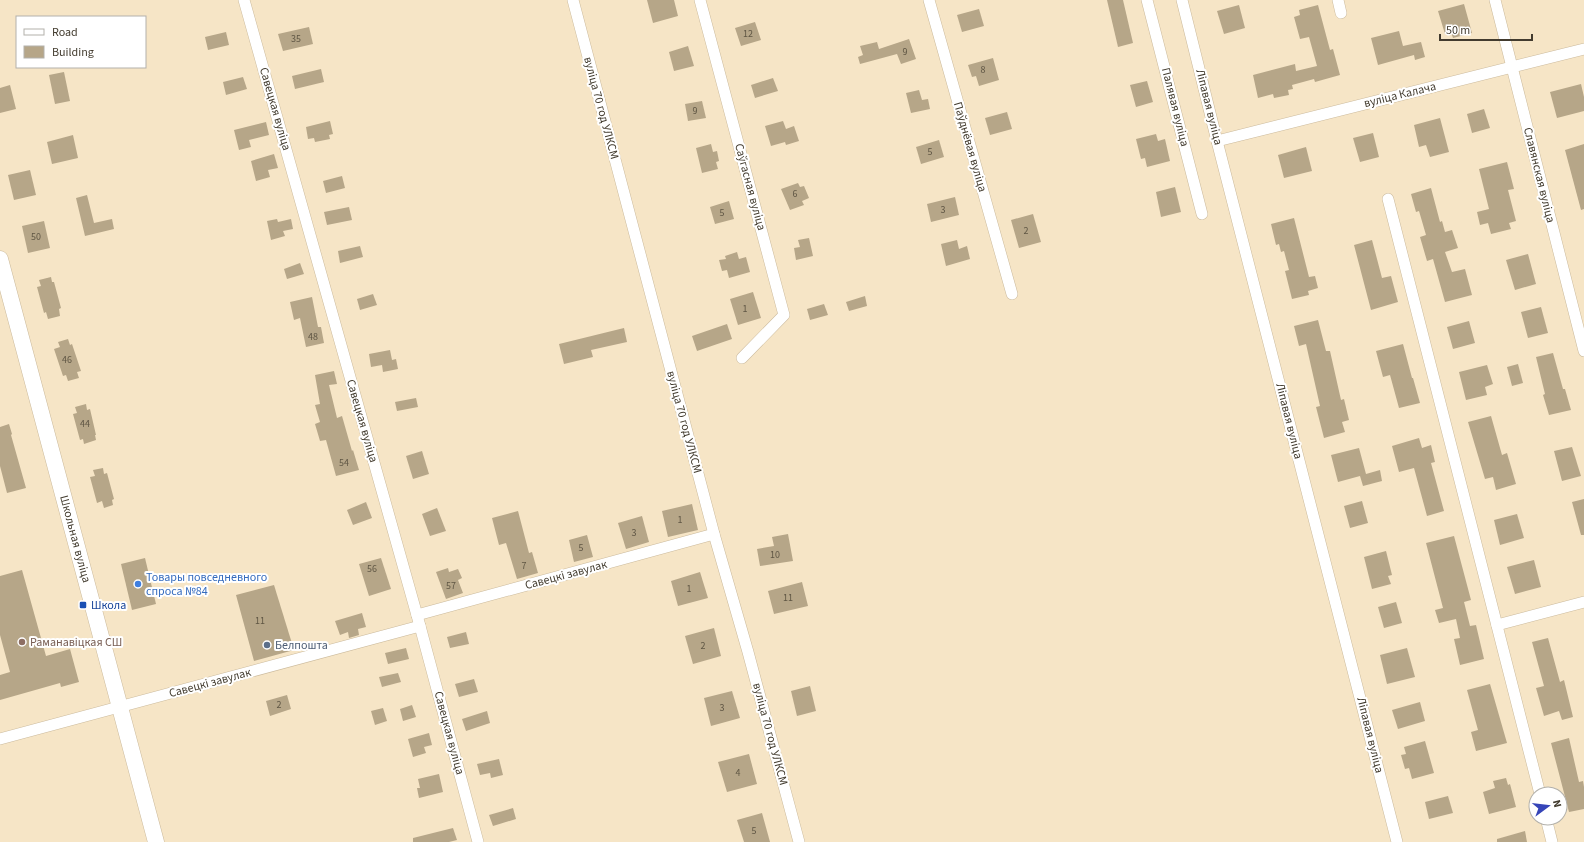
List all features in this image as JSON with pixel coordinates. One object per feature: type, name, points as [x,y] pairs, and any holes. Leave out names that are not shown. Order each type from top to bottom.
[{"type":"street","name":"Савецкая вуліца","points":[[244,0],[417,615],[478,842]]},
{"type":"street","name":"вуліца 70 год УЛКСМ","points":[[573,0],[714,534],[748,652],[799,842]]},
{"type":"street","name":"Саўгасная вуліца","points":[[700,0],[784,315],[742,358]]},
{"type":"street","name":"Паўднёвая вуліца","points":[[929,0],[1012,294]]},
{"type":"street","name":"Палявая вуліца","points":[[1147,0],[1202,214]]},
{"type":"street","name":"Ліпавая вуліца","points":[[1182,0],[1397,842]]},
{"type":"street","points":[[1338,0],[1341,13]]},
{"type":"street","name":"Славянская вуліца","points":[[1495,0],[1584,351]]},
{"type":"street","name":"вуліца Калача","points":[[1217,141],[1584,49]]},
{"type":"street","points":[[1388,199],[1538,786]]},
{"type":"street","name":"Школьная вуліца","points":[[0,259],[156,842]]},
{"type":"street","name":"Савецкі завулак","points":[[417,615],[714,534]]},
{"type":"street","points":[[1496,625],[1584,602]]},
{"type":"street","name":"Савецкі завулак","points":[[0,739],[120,708],[420,626]]},
{"type":"street","points":[[1548,826],[1552,842]]},
{"type":"building","points":[[647,0],[674,0],[678,16],[653,23]]},
{"type":"building","points":[[1107,0],[1123,0],[1133,43],[1118,47]]},
{"type":"building","points":[[1464,4],[1472,33],[1453,38],[1451,32],[1445,34],[1438,11]]},
{"type":"building","points":[[1239,5],[1245,28],[1224,34],[1217,11]]},
{"type":"building","points":[[1318,5],[1330,50],[1333,49],[1340,75],[1315,82],[1314,79],[1292,85],[1293,89],[1288,90],[1289,95],[1274,98],[1273,94],[1258,98],[1253,75],[1295,64],[1296,71],[1317,66],[1309,37],[1300,39],[1294,17],[1300,15],[1299,10]]},
{"type":"building","points":[[979,9],[984,26],[962,32],[957,15]]},
{"type":"building","points":[[755,22],[761,40],[741,46],[735,28]]},
{"type":"building","points":[[309,27],[313,44],[283,51],[278,34]]},
{"type":"building","points":[[1399,31],[1403,46],[1421,42],[1425,57],[1415,60],[1414,55],[1378,65],[1371,38]]},
{"type":"building","points":[[226,32],[229,45],[208,50],[205,37]]},
{"type":"building","points":[[909,39],[916,59],[901,64],[897,54],[860,64],[858,57],[863,55],[860,46],[877,42],[879,49]]},
{"type":"building","points":[[688,46],[694,66],[674,71],[669,52]]},
{"type":"building","points":[[993,58],[999,80],[979,86],[976,76],[972,77],[968,65]]},
{"type":"building","points":[[321,69],[324,82],[295,89],[292,76]]},
{"type":"building","points":[[64,72],[70,101],[55,104],[49,75]]},
{"type":"building","points":[[243,77],[247,89],[226,95],[223,82]]},
{"type":"building","points":[[773,78],[778,91],[755,98],[751,85]]},
{"type":"building","points":[[1147,81],[1153,102],[1136,107],[1130,85]]},
{"type":"building","points":[[1581,84],[1584,97],[1584,111],[1557,118],[1550,92]]},
{"type":"building","points":[[10,85],[16,109],[0,113],[0,88]]},
{"type":"building","points":[[919,90],[922,100],[928,99],[930,109],[911,113],[906,93]]},
{"type":"building","points":[[702,101],[706,118],[688,121],[685,104]]},
{"type":"building","points":[[1484,109],[1490,128],[1472,133],[1467,114]]},
{"type":"building","points":[[1007,112],[1012,129],[990,135],[985,118]]},
{"type":"building","points":[[1440,118],[1449,152],[1430,157],[1426,145],[1419,147],[1414,125]]},
{"type":"building","points":[[330,121],[333,134],[329,135],[330,139],[315,142],[314,138],[308,139],[306,127]]},
{"type":"building","points":[[783,121],[786,129],[794,126],[799,141],[786,145],[785,142],[771,146],[765,126]]},
{"type":"building","points":[[266,122],[269,135],[249,140],[251,147],[239,150],[234,130]]},
{"type":"building","points":[[1373,133],[1379,157],[1360,162],[1353,138]]},
{"type":"building","points":[[1156,134],[1158,141],[1165,139],[1170,161],[1147,167],[1145,158],[1141,159],[1136,139]]},
{"type":"building","points":[[73,135],[78,158],[52,164],[47,142]]},
{"type":"building","points":[[939,140],[944,157],[921,164],[916,147]]},
{"type":"building","points":[[711,144],[713,152],[717,151],[719,161],[716,162],[718,169],[702,173],[696,148]]},
{"type":"building","points":[[1584,144],[1584,209],[1581,210],[1565,150]]},
{"type":"building","points":[[1306,147],[1312,171],[1284,178],[1278,155]]},
{"type":"building","points":[[274,154],[278,168],[268,170],[270,177],[256,181],[251,161]]},
{"type":"building","points":[[1507,162],[1514,189],[1508,190],[1516,221],[1509,223],[1511,229],[1491,234],[1488,223],[1480,225],[1477,212],[1489,209],[1479,169]]},
{"type":"building","points":[[30,170],[36,195],[14,200],[8,175]]},
{"type":"building","points":[[342,176],[345,188],[326,193],[323,181]]},
{"type":"building","points":[[798,183],[800,187],[804,186],[809,198],[802,201],[804,205],[790,210],[781,189]]},
{"type":"building","points":[[1175,187],[1181,212],[1161,217],[1156,192]]},
{"type":"building","points":[[1431,188],[1440,222],[1442,221],[1445,232],[1452,230],[1458,248],[1445,252],[1452,272],[1465,269],[1472,295],[1445,302],[1433,259],[1427,261],[1420,237],[1426,235],[1419,211],[1416,212],[1411,194]]},
{"type":"building","points":[[87,195],[94,223],[112,219],[114,229],[85,236],[76,198]]},
{"type":"building","points":[[955,197],[959,215],[931,222],[927,204]]},
{"type":"building","points":[[729,201],[734,219],[715,224],[710,207]]},
{"type":"building","points":[[349,207],[352,220],[327,225],[324,212]]},
{"type":"building","points":[[1033,214],[1041,242],[1019,248],[1011,220]]},
{"type":"building","points":[[1294,218],[1309,277],[1315,276],[1318,288],[1308,291],[1309,295],[1292,299],[1285,271],[1289,270],[1284,251],[1281,252],[1279,244],[1276,245],[1271,224]]},
{"type":"building","points":[[277,219],[278,222],[291,219],[293,229],[283,231],[285,236],[271,240],[267,221]]},
{"type":"building","points":[[44,221],[50,248],[28,253],[22,226]]},
{"type":"building","points":[[809,238],[813,256],[796,260],[794,248],[800,247],[798,240]]},
{"type":"building","points":[[957,240],[959,249],[967,246],[970,259],[946,266],[941,244]]},
{"type":"building","points":[[1372,240],[1382,278],[1391,276],[1398,302],[1371,310],[1354,245]]},
{"type":"building","points":[[360,246],[363,257],[340,263],[338,251]]},
{"type":"building","points":[[737,252],[739,259],[746,257],[750,272],[729,278],[727,270],[722,271],[719,260],[726,259],[725,256]]},
{"type":"building","points":[[1528,254],[1536,284],[1515,290],[1506,260]]},
{"type":"building","points":[[300,263],[304,274],[287,279],[284,269]]},
{"type":"building","points":[[51,277],[52,282],[54,282],[61,308],[59,309],[60,316],[48,319],[46,312],[44,313],[37,287],[41,286],[39,280]]},
{"type":"building","points":[[753,292],[761,318],[738,325],[730,299]]},
{"type":"building","points":[[373,294],[377,305],[360,310],[357,299]]},
{"type":"building","points":[[865,296],[867,306],[849,311],[846,302]]},
{"type":"building","points":[[312,297],[318,327],[321,327],[324,343],[306,347],[300,318],[294,320],[290,302]]},
{"type":"building","points":[[824,304],[828,315],[810,320],[807,309]]},
{"type":"building","points":[[1541,307],[1548,333],[1528,338],[1521,312]]},
{"type":"building","points":[[1318,320],[1326,351],[1330,351],[1341,400],[1344,399],[1349,420],[1342,422],[1345,432],[1324,438],[1316,407],[1320,406],[1306,344],[1299,346],[1294,326]]},
{"type":"building","points":[[1469,321],[1475,343],[1453,349],[1447,327]]},
{"type":"building","points":[[727,324],[732,339],[697,351],[692,336]]},
{"type":"building","points":[[624,328],[627,342],[591,350],[593,357],[564,364],[559,344]]},
{"type":"building","points":[[68,339],[70,345],[72,344],[81,371],[77,372],[79,378],[68,381],[66,375],[63,376],[54,349],[60,347],[58,342]]},
{"type":"building","points":[[1403,344],[1420,403],[1399,408],[1390,375],[1383,377],[1376,351]]},
{"type":"building","points":[[390,350],[392,360],[396,359],[398,369],[383,372],[382,365],[371,367],[369,354]]},
{"type":"building","points":[[1553,353],[1563,389],[1565,389],[1571,410],[1549,415],[1543,395],[1545,394],[1536,357]]},
{"type":"building","points":[[1518,364],[1523,383],[1512,386],[1507,367]]},
{"type":"building","points":[[1487,365],[1493,384],[1485,387],[1487,395],[1466,400],[1459,372]]},
{"type":"building","points":[[334,371],[337,384],[329,385],[337,418],[342,416],[359,470],[336,476],[326,440],[320,441],[315,424],[320,422],[315,405],[320,404],[315,375]]},
{"type":"building","points":[[416,398],[418,407],[397,411],[395,402]]},
{"type":"building","points":[[86,404],[87,410],[90,409],[96,440],[84,444],[83,439],[80,440],[73,414],[77,413],[75,407]]},
{"type":"building","points":[[1491,416],[1502,455],[1507,453],[1516,484],[1496,490],[1493,477],[1485,479],[1468,422]]},
{"type":"building","points":[[9,424],[26,488],[7,493],[0,466],[0,427]]},
{"type":"building","points":[[1419,438],[1422,448],[1431,445],[1435,462],[1431,463],[1444,511],[1427,516],[1414,468],[1399,472],[1392,446]]},
{"type":"building","points":[[1572,447],[1581,476],[1562,481],[1554,451]]},
{"type":"building","points":[[1359,448],[1366,474],[1380,470],[1382,481],[1363,486],[1360,476],[1338,482],[1331,455]]},
{"type":"building","points":[[422,451],[429,474],[413,479],[406,456]]},
{"type":"building","points":[[103,468],[104,474],[107,473],[114,499],[112,500],[113,505],[104,508],[102,501],[97,503],[90,477],[95,476],[93,470]]},
{"type":"building","points":[[1584,499],[1584,535],[1581,535],[1572,502]]},
{"type":"building","points":[[1362,501],[1368,523],[1350,528],[1344,506]]},
{"type":"building","points":[[366,502],[372,518],[353,525],[347,510]]},
{"type":"building","points":[[692,504],[698,530],[668,537],[662,511]]},
{"type":"building","points":[[437,508],[446,531],[430,536],[422,514]]},
{"type":"building","points":[[518,511],[529,553],[532,552],[538,573],[517,579],[506,543],[499,545],[492,518]]},
{"type":"building","points":[[1517,514],[1524,538],[1500,545],[1494,520]]},
{"type":"building","points":[[642,516],[649,542],[626,549],[618,523]]},
{"type":"building","points":[[788,534],[793,561],[760,566],[757,549],[774,546],[772,537]]},
{"type":"building","points":[[587,535],[593,557],[574,562],[569,540]]},
{"type":"building","points":[[1454,536],[1471,600],[1464,602],[1470,626],[1476,625],[1484,659],[1460,665],[1454,639],[1460,638],[1456,619],[1439,623],[1435,610],[1443,608],[1426,543]]},
{"type":"building","points":[[1386,551],[1392,575],[1388,576],[1391,584],[1372,589],[1364,557]]},
{"type":"building","name":"Товары повседневного спроса №84","points":[[145,558],[156,604],[132,610],[121,564]]},
{"type":"building","points":[[381,558],[391,589],[369,596],[359,564]]},
{"type":"building","points":[[1534,560],[1541,587],[1515,594],[1507,567]]},
{"type":"building","points":[[448,568],[449,572],[458,569],[462,578],[458,580],[463,593],[446,599],[436,572]]},
{"type":"building","name":"Раманавіцкая СШ","points":[[22,570],[46,656],[70,649],[79,682],[61,687],[60,683],[0,700],[0,675],[10,672],[0,635],[0,576]]},
{"type":"building","points":[[700,572],[708,598],[678,606],[671,581]]},
{"type":"building","points":[[802,582],[808,606],[774,614],[768,591]]},
{"type":"building","points":[[274,585],[294,650],[254,661],[236,595]]},
{"type":"building","points":[[1396,602],[1402,623],[1384,628],[1378,607]]},
{"type":"building","points":[[362,613],[366,627],[358,629],[359,635],[349,638],[348,632],[340,635],[335,621]]},
{"type":"building","points":[[714,628],[721,656],[693,664],[685,636]]},
{"type":"building","points":[[466,632],[469,644],[450,648],[447,637]]},
{"type":"building","points":[[1548,638],[1560,682],[1564,680],[1573,717],[1562,720],[1559,711],[1544,716],[1536,688],[1544,686],[1532,642]]},
{"type":"building","points":[[406,648],[409,659],[388,664],[385,653]]},
{"type":"building","points":[[1407,648],[1415,677],[1387,684],[1380,655]]},
{"type":"building","points":[[398,673],[401,682],[382,687],[379,677]]},
{"type":"building","points":[[474,679],[478,692],[459,697],[455,684]]},
{"type":"building","points":[[1490,684],[1507,743],[1476,751],[1471,732],[1478,730],[1467,690]]},
{"type":"building","points":[[810,686],[816,711],[797,716],[791,691]]},
{"type":"building","points":[[732,691],[740,718],[711,726],[704,698]]},
{"type":"building","points":[[287,695],[291,709],[270,716],[266,701]]},
{"type":"building","points":[[1420,702],[1425,721],[1398,729],[1392,710]]},
{"type":"building","points":[[412,705],[416,717],[403,721],[400,709]]},
{"type":"building","points":[[383,708],[387,721],[375,725],[371,711]]},
{"type":"building","points":[[487,711],[490,723],[466,731],[462,719]]},
{"type":"building","points":[[429,733],[432,745],[424,747],[426,753],[413,757],[408,739]]},
{"type":"building","points":[[1569,738],[1579,782],[1583,781],[1584,809],[1569,812],[1568,786],[1562,786],[1551,743]]},
{"type":"building","points":[[1425,741],[1434,773],[1412,779],[1409,768],[1405,769],[1401,755],[1406,754],[1404,747]]},
{"type":"building","points":[[749,754],[757,784],[727,792],[718,762]]},
{"type":"building","points":[[499,759],[503,775],[491,778],[490,773],[480,775],[477,764]]},
{"type":"building","points":[[439,774],[443,792],[419,798],[417,788],[420,788],[418,779]]},
{"type":"building","points":[[1506,778],[1508,785],[1510,784],[1516,807],[1489,814],[1483,792],[1495,788],[1493,781]]},
{"type":"building","points":[[1448,796],[1453,813],[1429,819],[1425,802]]},
{"type":"building","points":[[513,808],[516,819],[493,826],[489,815]]},
{"type":"building","points":[[762,813],[770,842],[744,842],[737,820]]},
{"type":"building","points":[[453,828],[457,840],[449,842],[413,842],[413,838]]},
{"type":"building","points":[[1525,831],[1527,842],[1497,842],[1497,839]]},
{"type":"place","name":"Товары повседневного спроса №84","points":[[138,584]]},
{"type":"place","name":"Школа","points":[[83,605]]},
{"type":"place","name":"Раманавіцкая СШ","points":[[22,642]]},
{"type":"place","name":"Белпошта","points":[[267,645]]}]
